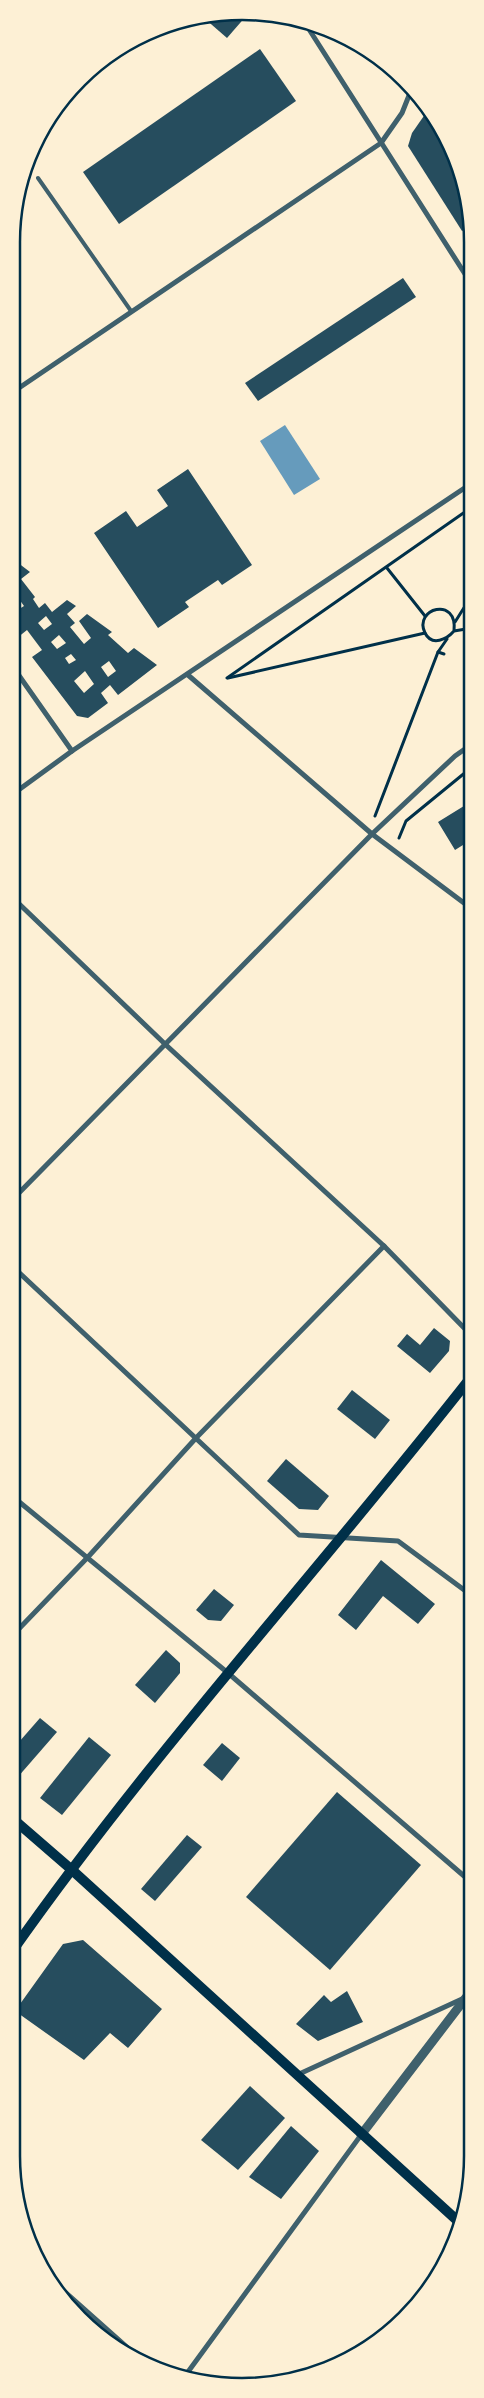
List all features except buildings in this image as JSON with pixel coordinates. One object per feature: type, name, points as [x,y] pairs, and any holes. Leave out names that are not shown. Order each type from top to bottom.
[{"type":"main road","points":[[20,1942],[72,1870],[228,1673],[464,1386]]},
{"type":"main road","points":[[20,1825],[455,2218]]},
{"type":"street","points":[[310,31],[464,273]]},
{"type":"street","points":[[20,387],[381,143],[402,113],[409,96]]},
{"type":"street","points":[[20,789],[72,751],[464,488]]},
{"type":"street","points":[[188,675],[372,834],[464,903]]},
{"type":"street","points":[[20,676],[72,751]]},
{"type":"street","points":[[20,1192],[372,834],[464,750]]},
{"type":"street","points":[[20,906],[166,1045],[384,1246],[464,1328]]},
{"type":"street","points":[[20,1628],[88,1557],[196,1438],[384,1246]]},
{"type":"street","points":[[20,1273],[299,1535],[398,1541],[464,1590]]},
{"type":"street","points":[[20,1502],[228,1673],[464,1876]]},
{"type":"street","points":[[296,2075],[464,1996]]},
{"type":"street","points":[[189,2371],[361,2134],[464,1999]]},
{"type":"street","points":[[72,2298],[122,2343]]},
{"type":"lane","points":[[38,178],[131,311]]},
{"type":"path","points":[[425,633],[227,678],[464,513]]},
{"type":"path","points":[[387,568],[425,616]]},
{"type":"path","points":[[382,809],[375,816],[438,652],[454,630],[455,622],[464,608]]},
{"type":"path","points":[[447,639],[439,641],[431,639],[425,633],[423,624],[425,616],[433,609],[443,609],[451,614],[455,622]]},
{"type":"path","points":[[454,630],[464,629]]},
{"type":"path","points":[[438,652],[444,654]]},
{"type":"path","points":[[399,838],[406,821],[464,774]]},
{"type":"water","points":[[285,425],[320,479],[294,495],[260,441]]}]
